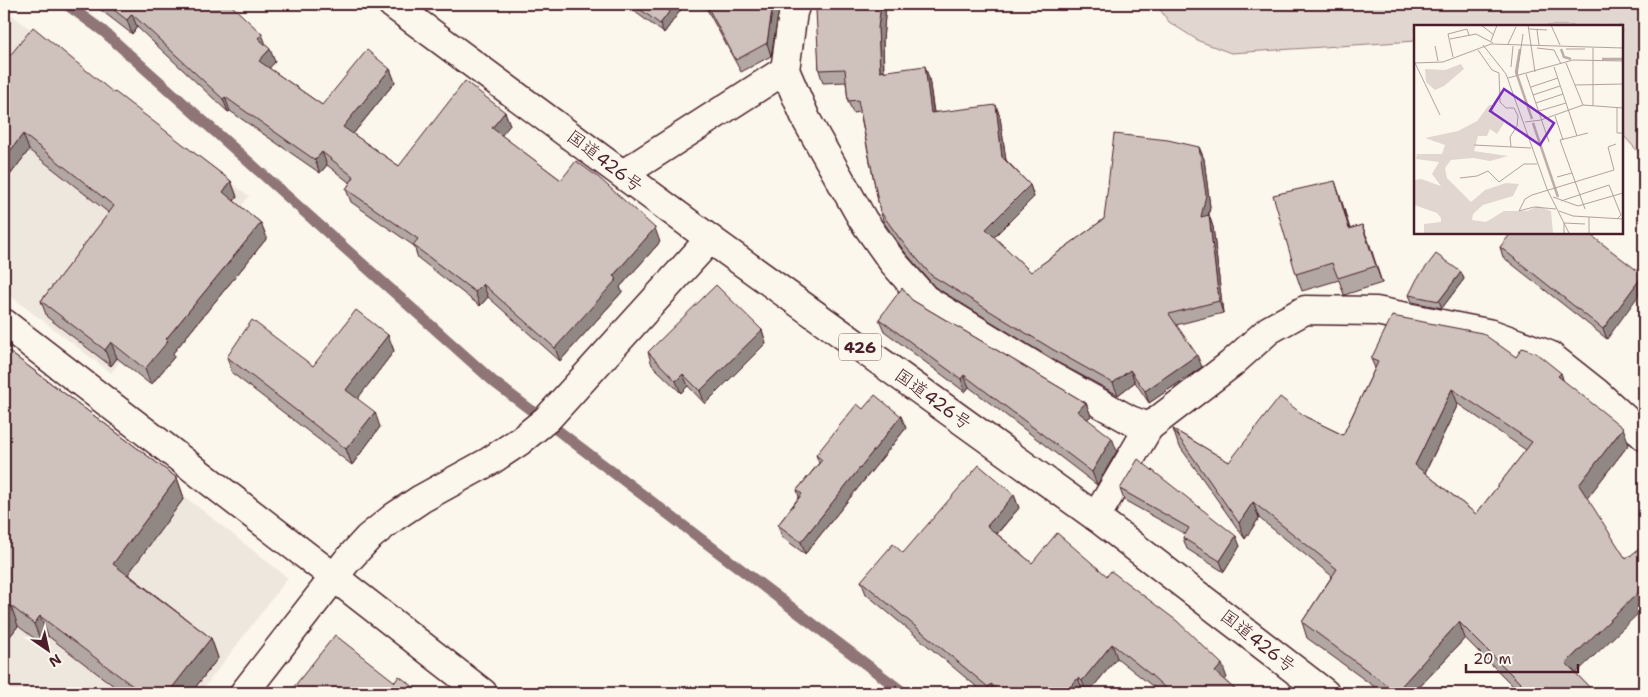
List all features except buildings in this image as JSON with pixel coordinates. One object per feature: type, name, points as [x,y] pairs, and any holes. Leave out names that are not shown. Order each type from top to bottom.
[{"type":"main road","name":"国道426号","points":[[392,4],[710,238],[1096,517],[1325,693]]},
{"type":"main road","points":[[796,4],[793,12],[785,70],[807,121],[863,220],[892,261],[926,299],[1049,375],[1130,420],[1149,427]]},
{"type":"main road","points":[[623,174],[785,70]]},
{"type":"main road","points":[[244,693],[334,578],[368,538],[394,517],[421,499],[490,461],[520,441],[547,419],[710,238]]},
{"type":"main road","points":[[1096,517],[1149,427],[1232,364],[1269,330],[1305,310],[1376,311],[1492,334],[1549,355],[1596,393],[1644,436]]},
{"type":"main road","points":[[4,323],[484,693]]},
{"type":"shaded area","points":[[1156,4],[1644,4],[1644,158],[1623,135],[1623,25],[1517,25],[1515,23],[1504,25],[1414,25],[1414,41],[1231,53],[1199,41],[1169,22]]},
{"type":"shaded area","points":[[4,9],[249,196],[111,373],[4,291]]},
{"type":"shaded area","points":[[52,392],[288,578],[200,693],[4,693],[4,454]]},
{"type":"waterway","points":[[66,4],[103,31],[494,382],[904,693]]}]
